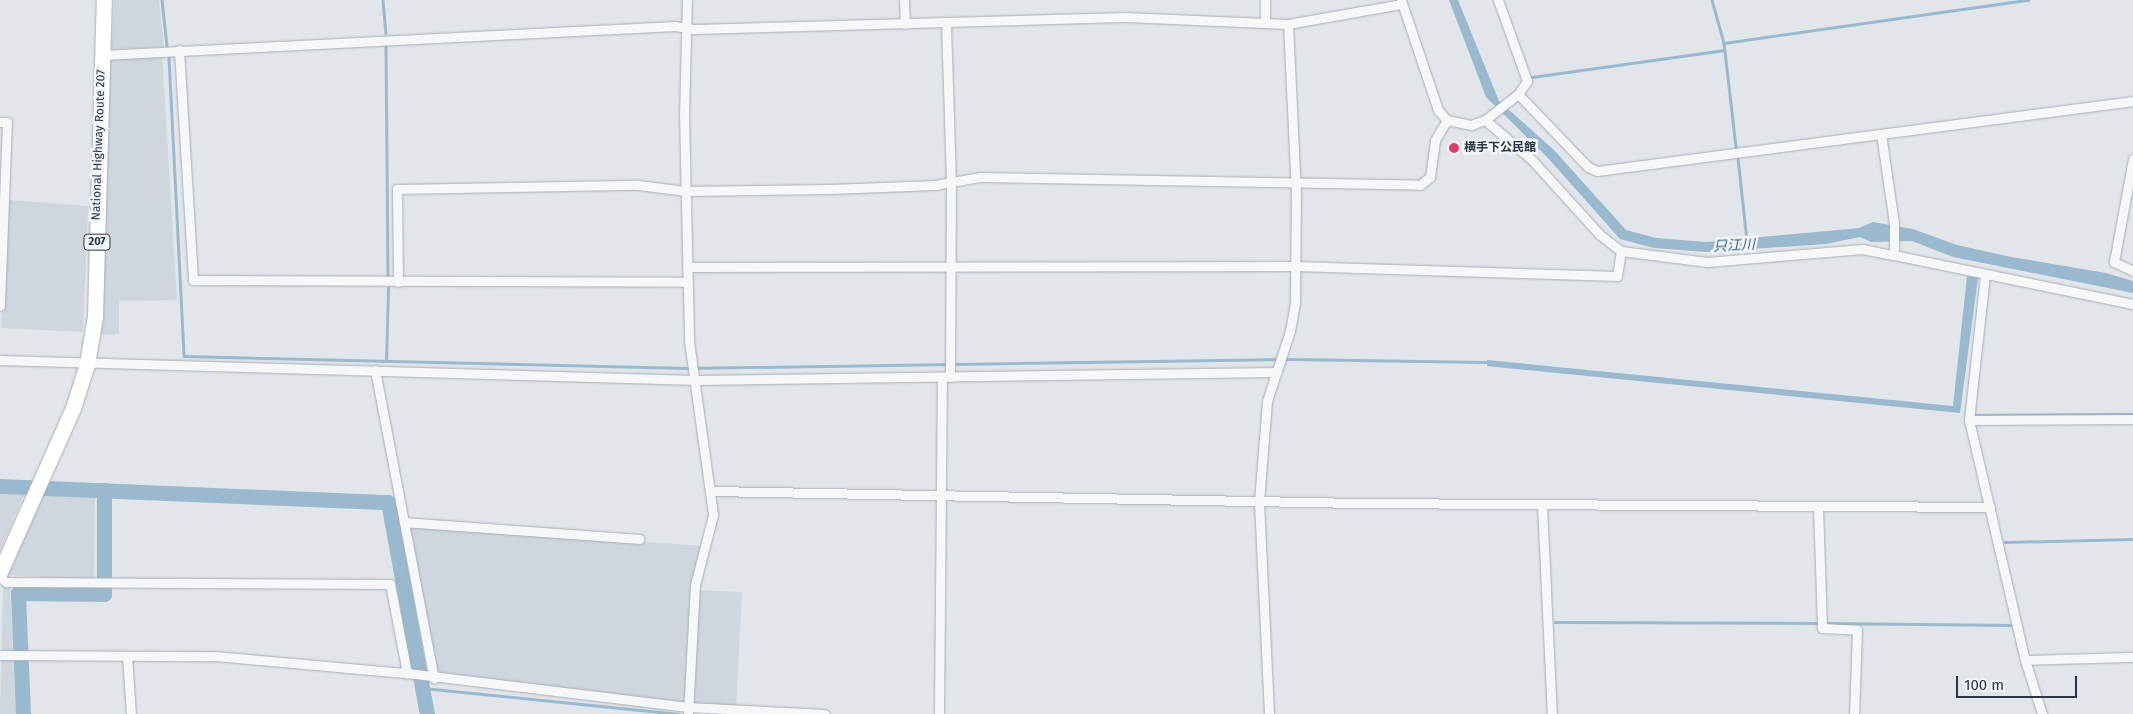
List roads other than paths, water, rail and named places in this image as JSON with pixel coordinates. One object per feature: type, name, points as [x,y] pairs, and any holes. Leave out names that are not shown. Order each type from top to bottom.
[{"type":"highway","name":"National Highway Route 207","points":[[0,572],[73,408],[87,364],[95,316],[104,0]]},
{"type":"street","points":[[687,0],[687,282],[694,372],[711,491],[711,531],[695,585],[688,710]]},
{"type":"street","points":[[904,0],[905,24]]},
{"type":"street","points":[[1264,0],[1265,23]]},
{"type":"street","points":[[102,55],[686,28],[946,23],[1125,17],[1288,24],[1402,2],[1432,99],[1447,120],[1471,125],[1485,120],[1494,110],[1518,94],[1526,81],[1498,0]]},
{"type":"street","points":[[939,714],[941,494],[947,374],[950,358],[949,268],[951,183],[946,23]]},
{"type":"street","points":[[1269,714],[1260,501],[1262,433],[1296,302],[1296,183],[1288,24]]},
{"type":"street","points":[[179,50],[192,280],[687,282]]},
{"type":"street","points":[[1518,94],[1588,167],[1597,171],[2133,102]]},
{"type":"street","points":[[398,282],[397,189],[638,185],[686,191],[951,183],[980,177],[1424,184],[1430,177],[1435,140],[1447,120]]},
{"type":"street","points":[[1485,120],[1532,160],[1599,234],[1621,251],[1707,262],[1862,250],[2133,304]]},
{"type":"street","points":[[0,122],[7,122],[0,306]]},
{"type":"street","points":[[1881,134],[1894,223],[1894,255]]},
{"type":"street","points":[[2133,159],[2114,262],[2133,271]]},
{"type":"street","points":[[687,267],[1295,266],[1617,276],[1621,251]]},
{"type":"street","points":[[1977,273],[1968,416],[2025,660],[2042,714]]},
{"type":"street","points":[[0,360],[87,364],[375,370],[947,374],[1277,370]]},
{"type":"street","points":[[375,370],[434,678]]},
{"type":"street","points":[[1968,416],[2133,419]]},
{"type":"street","points":[[711,491],[1542,505],[1990,507]]},
{"type":"street","points":[[1542,505],[1552,714]]},
{"type":"street","points":[[1818,506],[1822,628],[1857,630],[1854,714]]},
{"type":"street","points":[[404,522],[639,539]]},
{"type":"street","points":[[0,577],[6,582],[390,584],[407,673]]},
{"type":"street","points":[[0,655],[215,656],[407,673],[688,710],[825,714]]},
{"type":"street","points":[[127,656],[131,714]]},
{"type":"street","points":[[2025,660],[2133,657]]},
{"type":"water","name":"只江川","points":[[1449,0],[1458,0],[1499,101],[1554,150],[1626,230],[1656,238],[1706,242],[1859,228],[1873,222],[1913,229],[1957,245],[2011,257],[2106,273],[2133,281],[2133,293],[1953,257],[1912,241],[1871,242],[1860,237],[1826,244],[1706,252],[1654,248],[1620,239],[1547,157],[1486,97]]},
{"type":"water","points":[[1967,276],[1978,278],[1960,413],[1487,366],[1487,360],[1953,406]]},
{"type":"waterway","points":[[162,0],[167,46]]},
{"type":"waterway","points":[[383,0],[386,33]]},
{"type":"waterway","points":[[1712,0],[1724,43],[2028,0]]},
{"type":"waterway","points":[[1724,43],[1736,147]]},
{"type":"waterway","points":[[386,46],[388,278]]},
{"type":"waterway","points":[[1532,77],[1724,50]]},
{"type":"waterway","points":[[169,58],[184,356],[687,368],[1291,359],[1486,362]]},
{"type":"waterway","name":"只江川","points":[[1738,158],[1747,241]]},
{"type":"waterway","points":[[386,361],[388,288]]},
{"type":"waterway","points":[[1972,415],[2133,414]]},
{"type":"waterway","points":[[0,486],[388,502],[427,714]]},
{"type":"waterway","points":[[23,714],[18,593],[104,594],[104,490]]},
{"type":"waterway","points":[[2005,542],[2133,539]]},
{"type":"waterway","points":[[1555,622],[1819,623]]},
{"type":"waterway","points":[[1824,623],[2013,625]]},
{"type":"waterway","points":[[423,688],[679,714]]},
{"type":"place","name":"横手下公民館","points":[[1454,148]]}]
